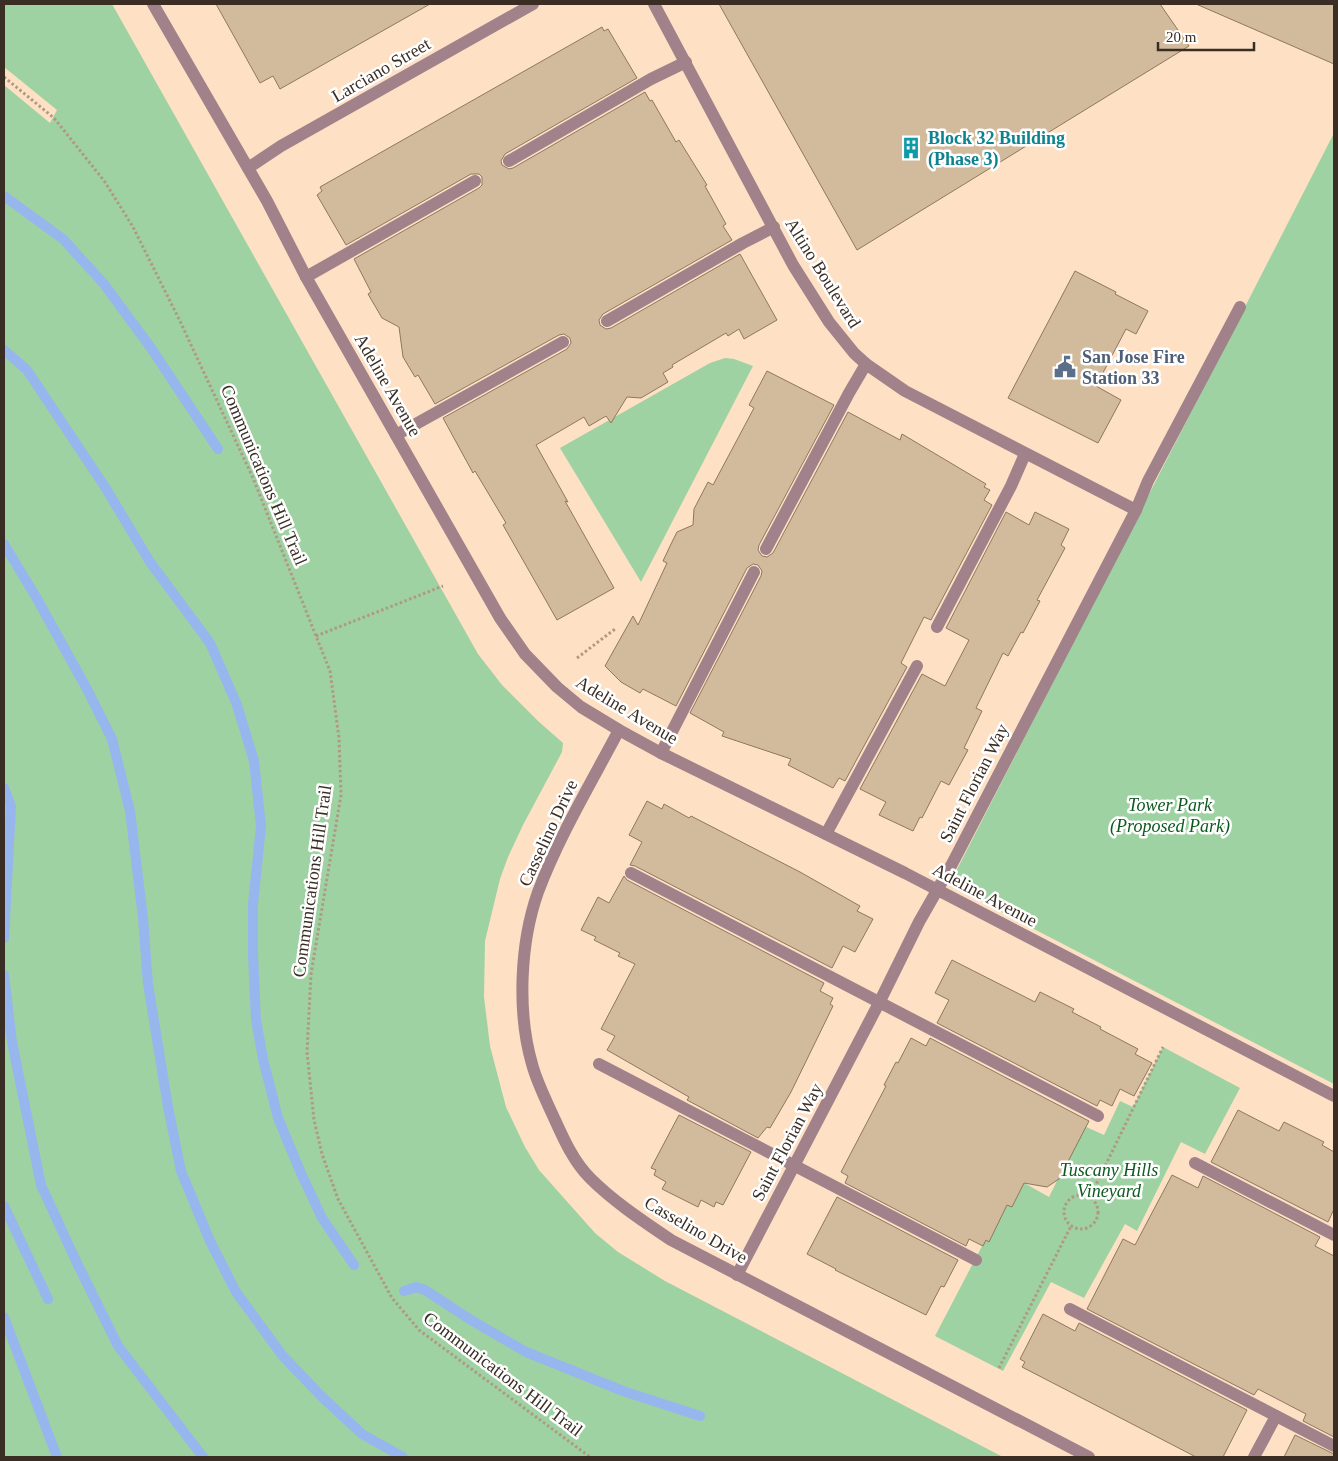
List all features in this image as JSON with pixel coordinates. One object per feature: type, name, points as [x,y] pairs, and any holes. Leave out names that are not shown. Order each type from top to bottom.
[{"type":"street","name":"Adeline Avenue","points":[[153,4],[267,201],[306,277],[500,618],[525,654],[563,692],[619,730],[661,753],[937,890],[1334,1096]]},
{"type":"street","name":"Larciano Street","points":[[248,168],[281,146],[533,4]]},
{"type":"street","name":"Altino Boulevard","points":[[654,4],[793,265],[829,322],[854,353],[866,364],[905,391],[1136,510]]},
{"type":"street","points":[[509,161],[650,79],[686,62]]},
{"type":"street","points":[[306,277],[475,181]]},
{"type":"street","points":[[607,320],[742,243],[774,228]]},
{"type":"street","name":"Saint Florian Way","points":[[737,1275],[795,1166],[919,922],[1136,510],[1148,480],[1240,307]]},
{"type":"street","points":[[396,435],[563,342]]},
{"type":"street","points":[[766,549],[866,364]]},
{"type":"street","points":[[937,627],[1011,486],[1025,454]]},
{"type":"street","points":[[661,753],[754,572]]},
{"type":"street","points":[[826,834],[917,666]]},
{"type":"street","name":"Casselino Drive","points":[[619,730],[562,837],[538,893],[528,924],[524,963],[524,1031],[532,1065],[566,1144],[589,1177],[635,1216],[671,1240],[1089,1457]]},
{"type":"street","points":[[631,873],[1098,1116]]},
{"type":"street","points":[[600,1064],[976,1260]]},
{"type":"street","points":[[1195,1163],[1334,1235]]},
{"type":"street","points":[[1070,1309],[1334,1446]]},
{"type":"street","points":[[1254,1457],[1276,1416]]},
{"type":"path","name":"Communications Hill Trail","points":[[4,77],[54,118],[105,182],[133,228],[183,327],[253,478],[330,671],[339,738],[341,766],[340,803],[311,974],[308,1012],[308,1074],[314,1120],[322,1154],[338,1199],[392,1298],[419,1330],[590,1457]]},
{"type":"path","points":[[316,636],[443,586]]},
{"type":"path","points":[[578,658],[615,629]]},
{"type":"path","points":[[1090,1197],[1163,1047]]},
{"type":"path","points":[[1079,1195],[1090,1197],[1097,1206],[1098,1211],[1095,1222],[1086,1229],[1080,1230],[1071,1226],[1064,1216],[1065,1205],[1073,1197],[1079,1195]]},
{"type":"path","points":[[999,1368],[1071,1226]]},
{"type":"green space","points":[[4,4],[112,4],[478,654],[502,685],[563,743],[562,752],[508,857],[500,879],[485,941],[484,997],[490,1046],[506,1107],[525,1147],[539,1170],[595,1233],[618,1252],[665,1281],[1003,1457],[4,1457],[4,85],[50,123],[57,110],[4,67]]},
{"type":"green space","name":"Tower Park (Proposed Park)","points":[[1334,133],[1334,1084],[949,885]]},
{"type":"green space","points":[[725,358],[734,359],[753,366],[641,582],[560,448],[710,363]]},
{"type":"green space","name":"Tuscany Hills Vineyard","points":[[1163,1047],[1240,1088],[1205,1154],[1181,1142],[1137,1231],[1125,1224],[1084,1298],[1051,1282],[1003,1371],[935,1336],[1017,1179],[1049,1197],[1084,1126],[1104,1135],[1120,1101],[1133,1107]]},
{"type":"building","points":[[216,4],[430,4],[280,89],[273,76],[260,83]]},
{"type":"building","name":"Block 32 Building (Phase 3)","points":[[719,4],[1160,4],[1189,46],[857,250]]},
{"type":"building","points":[[1196,4],[1334,4],[1334,64]]},
{"type":"building","points":[[602,27],[604,31],[608,29],[637,78],[505,154],[501,161],[502,165],[509,169],[513,168],[645,92],[650,101],[652,100],[676,142],[679,140],[707,185],[705,186],[726,224],[723,226],[732,240],[603,314],[599,320],[600,325],[606,329],[611,328],[740,254],[777,320],[744,339],[739,329],[728,336],[726,333],[672,365],[673,367],[663,373],[668,382],[641,398],[627,397],[611,423],[606,416],[589,426],[584,417],[536,445],[614,588],[557,620],[503,525],[506,523],[475,471],[473,473],[443,418],[567,349],[571,343],[570,338],[564,334],[559,335],[435,404],[418,375],[415,377],[403,357],[399,327],[382,318],[368,294],[371,292],[354,259],[479,188],[482,185],[482,177],[479,174],[471,174],[346,245],[317,195],[322,191],[320,187]]},
{"type":"building","name":"San Jose Fire Station 33","points":[[1075,271],[1148,311],[1136,334],[1126,329],[1096,386],[1121,400],[1098,443],[1008,398]]},
{"type":"building","points":[[767,371],[834,405],[759,545],[758,550],[762,556],[767,557],[773,553],[848,412],[900,440],[902,434],[986,484],[984,487],[990,490],[984,500],[992,505],[931,620],[924,617],[901,663],[907,667],[845,781],[839,778],[833,788],[788,765],[791,759],[722,736],[724,732],[690,713],[761,576],[762,571],[758,565],[753,564],[747,568],[676,706],[643,689],[640,693],[621,682],[605,666],[633,616],[638,625],[667,563],[663,561],[677,532],[693,525],[694,509],[708,482],[713,485],[754,408],[749,405]]},
{"type":"building","points":[[1006,512],[1029,525],[1035,512],[1069,529],[1061,545],[1065,548],[1037,600],[1040,601],[1023,633],[1021,632],[1008,656],[1003,653],[976,708],[982,711],[964,748],[968,750],[949,785],[941,781],[922,818],[920,817],[913,831],[879,815],[886,802],[860,789],[922,674],[945,686],[969,640],[946,628]]},
{"type":"building","points":[[647,801],[662,809],[664,804],[689,818],[691,816],[800,872],[860,906],[857,911],[873,919],[855,952],[843,946],[832,968],[630,865],[642,842],[629,835]]},
{"type":"building","points":[[624,876],[627,880],[824,983],[820,991],[833,998],[830,1004],[833,1006],[791,1092],[770,1128],[767,1127],[758,1138],[687,1100],[689,1097],[607,1050],[615,1036],[601,1029],[635,964],[618,956],[620,953],[594,940],[596,937],[581,930],[598,897],[609,903]]},
{"type":"building","points":[[952,960],[1035,1002],[1040,992],[1074,1009],[1072,1012],[1138,1049],[1135,1054],[1152,1063],[1134,1096],[1120,1089],[1112,1106],[1100,1100],[1097,1106],[937,1023],[949,1000],[935,993]]},
{"type":"building","points":[[911,1038],[926,1046],[930,1038],[1089,1121],[1059,1179],[1047,1187],[1024,1183],[1012,1207],[1007,1205],[989,1242],[986,1240],[983,1246],[969,1239],[966,1246],[845,1183],[848,1176],[841,1172],[886,1086],[884,1085],[896,1062],[898,1063]]},
{"type":"building","points":[[1238,1110],[1279,1131],[1284,1122],[1324,1142],[1322,1145],[1334,1152],[1334,1209],[1328,1222],[1211,1162]]},
{"type":"building","points":[[679,1115],[751,1152],[723,1205],[716,1202],[714,1207],[701,1200],[698,1207],[662,1189],[666,1182],[654,1175],[656,1170],[651,1168]]},
{"type":"building","points":[[1172,1175],[1198,1188],[1203,1176],[1320,1237],[1315,1246],[1334,1256],[1334,1437],[1303,1421],[1306,1414],[1258,1389],[1254,1395],[1087,1309],[1123,1239],[1135,1245]]},
{"type":"building","points":[[837,1197],[958,1260],[944,1287],[941,1286],[926,1315],[807,1254]]},
{"type":"building","points":[[1043,1314],[1075,1331],[1079,1323],[1247,1410],[1223,1457],[1196,1457],[1022,1367],[1025,1362],[1020,1359]]},
{"type":"building","points":[[1295,1435],[1334,1454],[1334,1457],[1284,1457]]},
{"type":"waterway","points":[[4,196],[63,239],[104,284],[151,348],[218,449]]},
{"type":"waterway","points":[[4,350],[27,370],[105,487],[150,562],[210,643],[237,705],[254,761],[261,826],[253,904],[253,955],[256,1020],[263,1059],[278,1118],[300,1171],[322,1218],[354,1265]]},
{"type":"waterway","points":[[4,544],[36,597],[112,739],[130,811],[143,918],[148,984],[168,1107],[181,1171],[210,1241],[236,1292],[282,1355],[321,1396],[362,1434],[403,1457]]},
{"type":"waterway","points":[[4,788],[11,806],[4,938]]},
{"type":"waterway","points":[[4,975],[12,1042],[41,1185],[118,1346],[203,1457]]},
{"type":"waterway","points":[[4,1206],[48,1299]]},
{"type":"waterway","points":[[404,1291],[416,1287],[425,1290],[471,1320],[526,1352],[623,1391],[700,1416]]},
{"type":"waterway","points":[[4,1317],[57,1457]]},
{"type":"place","name":"Block 32 Building (Phase 3)","points":[[911,148]]},
{"type":"place","name":"San Jose Fire Station 33","points":[[1065,367]]}]
